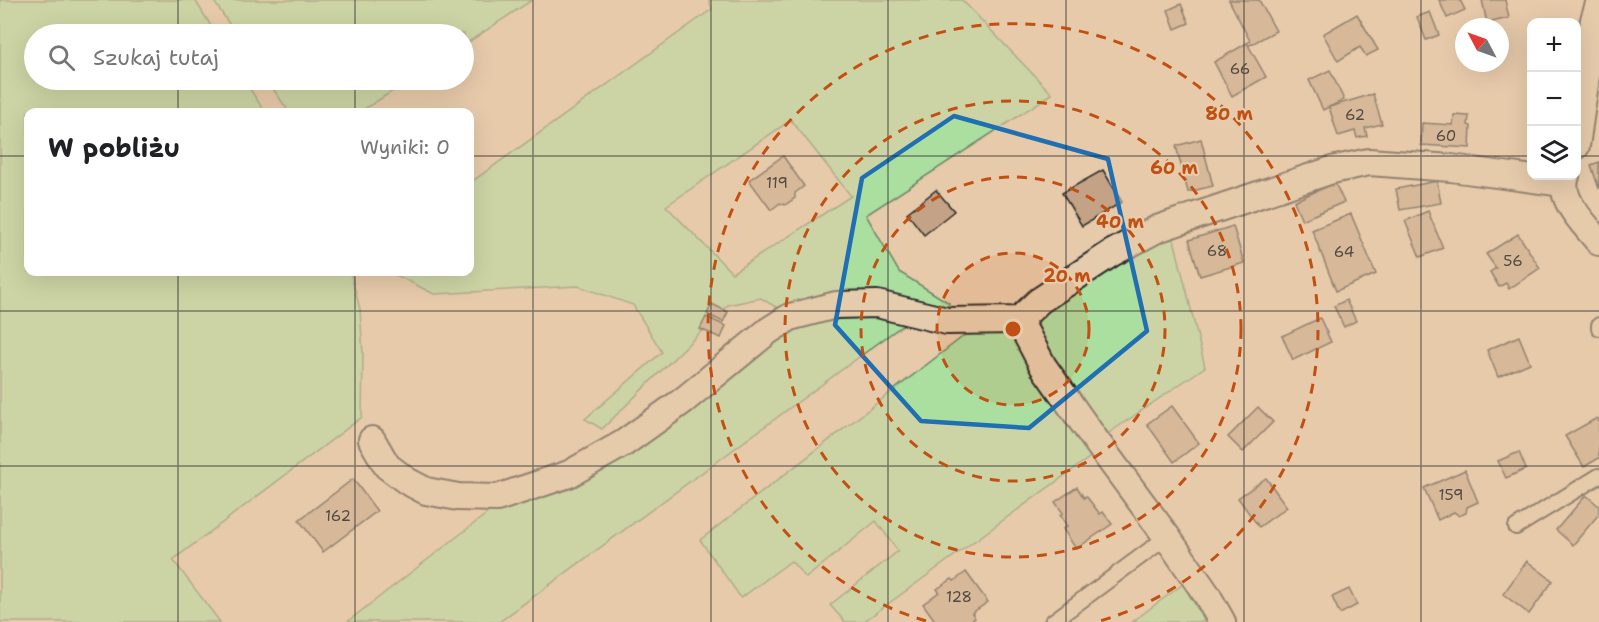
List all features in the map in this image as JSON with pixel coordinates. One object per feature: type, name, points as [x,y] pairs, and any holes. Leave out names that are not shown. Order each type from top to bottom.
[{"type":"street","points":[[1579,126],[1594,20],[1599,4]]},
{"type":"street","points":[[372,440],[387,466],[407,482],[426,491],[458,498],[496,498],[569,474],[624,443],[684,400],[768,331],[790,317],[836,305],[877,304],[947,321],[1019,320],[1039,301],[1112,253],[1157,229],[1332,170],[1369,162],[1527,175]]},
{"type":"street","points":[[1564,180],[1570,205],[1599,242]]},
{"type":"street","points":[[1019,320],[1043,366],[1208,595],[1222,622]]},
{"type":"lane","points":[[1516,527],[1599,476]]},
{"type":"lane","points":[[1052,622],[1167,537]]},
{"type":"highlighted area","points":[[954,116],[1108,159],[1147,331],[1029,428],[921,421],[835,325],[862,178]]},
{"type":"green space","points":[[0,0],[195,0],[210,24],[24,24],[24,90],[251,90],[262,108],[24,108],[24,276],[351,276],[360,309],[363,354],[362,417],[173,560],[220,622],[0,622]]},
{"type":"green space","points":[[213,0],[532,0],[474,38],[474,24],[229,24]]},
{"type":"green space","points":[[709,0],[962,0],[1052,94],[866,215],[899,272],[949,303],[947,316],[784,312],[761,298],[728,305],[602,429],[585,419],[662,352],[633,305],[578,286],[434,294],[398,276],[474,276],[474,180],[712,9]],"holes":[[[791,120],[851,196],[732,273],[666,206]]]},
{"type":"green space","points":[[274,90],[394,90],[366,108],[286,108]]},
{"type":"green space","points":[[1172,231],[1205,367],[1103,437],[1037,337],[1040,309]]},
{"type":"green space","points":[[838,313],[877,315],[904,324],[499,622],[347,622],[498,505],[805,322]]},
{"type":"green space","points":[[1002,332],[1016,340],[1093,455],[863,622],[845,622],[830,605],[898,551],[876,521],[806,578],[791,561],[741,598],[700,540],[965,335]]},
{"type":"green space","points":[[1183,584],[1205,622],[1132,622]]},
{"type":"building","points":[[1229,0],[1259,0],[1276,31],[1248,46],[1247,43],[1250,41]]},
{"type":"building","points":[[1439,0],[1460,0],[1465,10],[1447,18]]},
{"type":"building","points":[[1482,0],[1505,0],[1509,18],[1486,18]]},
{"type":"building","points":[[1181,4],[1189,23],[1175,29],[1168,10]]},
{"type":"building","points":[[1430,12],[1439,35],[1426,40],[1417,17]]},
{"type":"building","points":[[1357,14],[1378,50],[1366,56],[1360,47],[1338,61],[1323,34]]},
{"type":"building","points":[[1247,43],[1266,77],[1232,96],[1214,62]]},
{"type":"building","points":[[1330,70],[1344,100],[1323,110],[1309,80]]},
{"type":"building","points":[[1373,94],[1382,124],[1365,128],[1367,136],[1357,138],[1355,131],[1338,136],[1329,107]]},
{"type":"building","points":[[1454,115],[1469,116],[1470,148],[1421,145],[1422,123],[1453,125]]},
{"type":"building","points":[[1201,139],[1213,186],[1188,192],[1176,146]]},
{"type":"building","points":[[783,156],[804,186],[795,193],[795,198],[785,205],[780,203],[771,210],[749,180]]},
{"type":"building","points":[[1599,162],[1599,189],[1591,165]]},
{"type":"building","points":[[1103,170],[1122,202],[1082,226],[1062,193]]},
{"type":"building","points":[[1437,181],[1441,203],[1400,210],[1396,189]]},
{"type":"building","points":[[1335,183],[1344,202],[1302,220],[1294,201]]},
{"type":"building","points":[[936,190],[954,211],[924,235],[907,213]]},
{"type":"building","points":[[1428,211],[1443,248],[1420,257],[1405,221]]},
{"type":"building","points":[[1351,214],[1376,274],[1336,291],[1312,230]]},
{"type":"building","points":[[1233,226],[1244,263],[1200,276],[1189,240]]},
{"type":"building","points":[[1518,234],[1540,268],[1509,289],[1506,283],[1499,287],[1490,272],[1496,268],[1486,254]]},
{"type":"building","points":[[1346,300],[1356,321],[1344,327],[1334,306]]},
{"type":"building","points":[[712,304],[728,312],[723,322],[707,314]]},
{"type":"building","points":[[706,317],[726,326],[721,338],[700,329]]},
{"type":"building","points":[[1320,318],[1331,342],[1293,360],[1282,336]]},
{"type":"building","points":[[1519,336],[1530,363],[1498,377],[1487,350]]},
{"type":"building","points":[[1172,406],[1199,443],[1174,462],[1147,424]]},
{"type":"building","points":[[1258,407],[1273,422],[1243,452],[1228,437]]},
{"type":"building","points":[[1597,418],[1599,421],[1599,458],[1584,467],[1565,436]]},
{"type":"building","points":[[1519,452],[1526,469],[1506,478],[1498,461]]},
{"type":"building","points":[[1465,470],[1478,502],[1467,507],[1466,513],[1459,516],[1454,512],[1438,520],[1424,488]]},
{"type":"building","points":[[1266,478],[1287,507],[1259,527],[1238,498]]},
{"type":"building","points":[[353,479],[377,511],[323,552],[299,520]]},
{"type":"building","points":[[1077,487],[1084,498],[1086,496],[1100,514],[1103,512],[1112,524],[1076,549],[1063,529],[1067,526],[1060,515],[1063,513],[1055,502]]},
{"type":"building","points":[[1586,495],[1599,506],[1599,514],[1573,545],[1556,530]]},
{"type":"building","points":[[1527,561],[1553,581],[1529,614],[1503,594]]},
{"type":"building","points":[[966,572],[988,602],[972,613],[975,618],[969,622],[936,622],[923,604],[939,592],[937,589]]},
{"type":"building","points":[[1349,589],[1357,605],[1340,614],[1332,597]]}]
